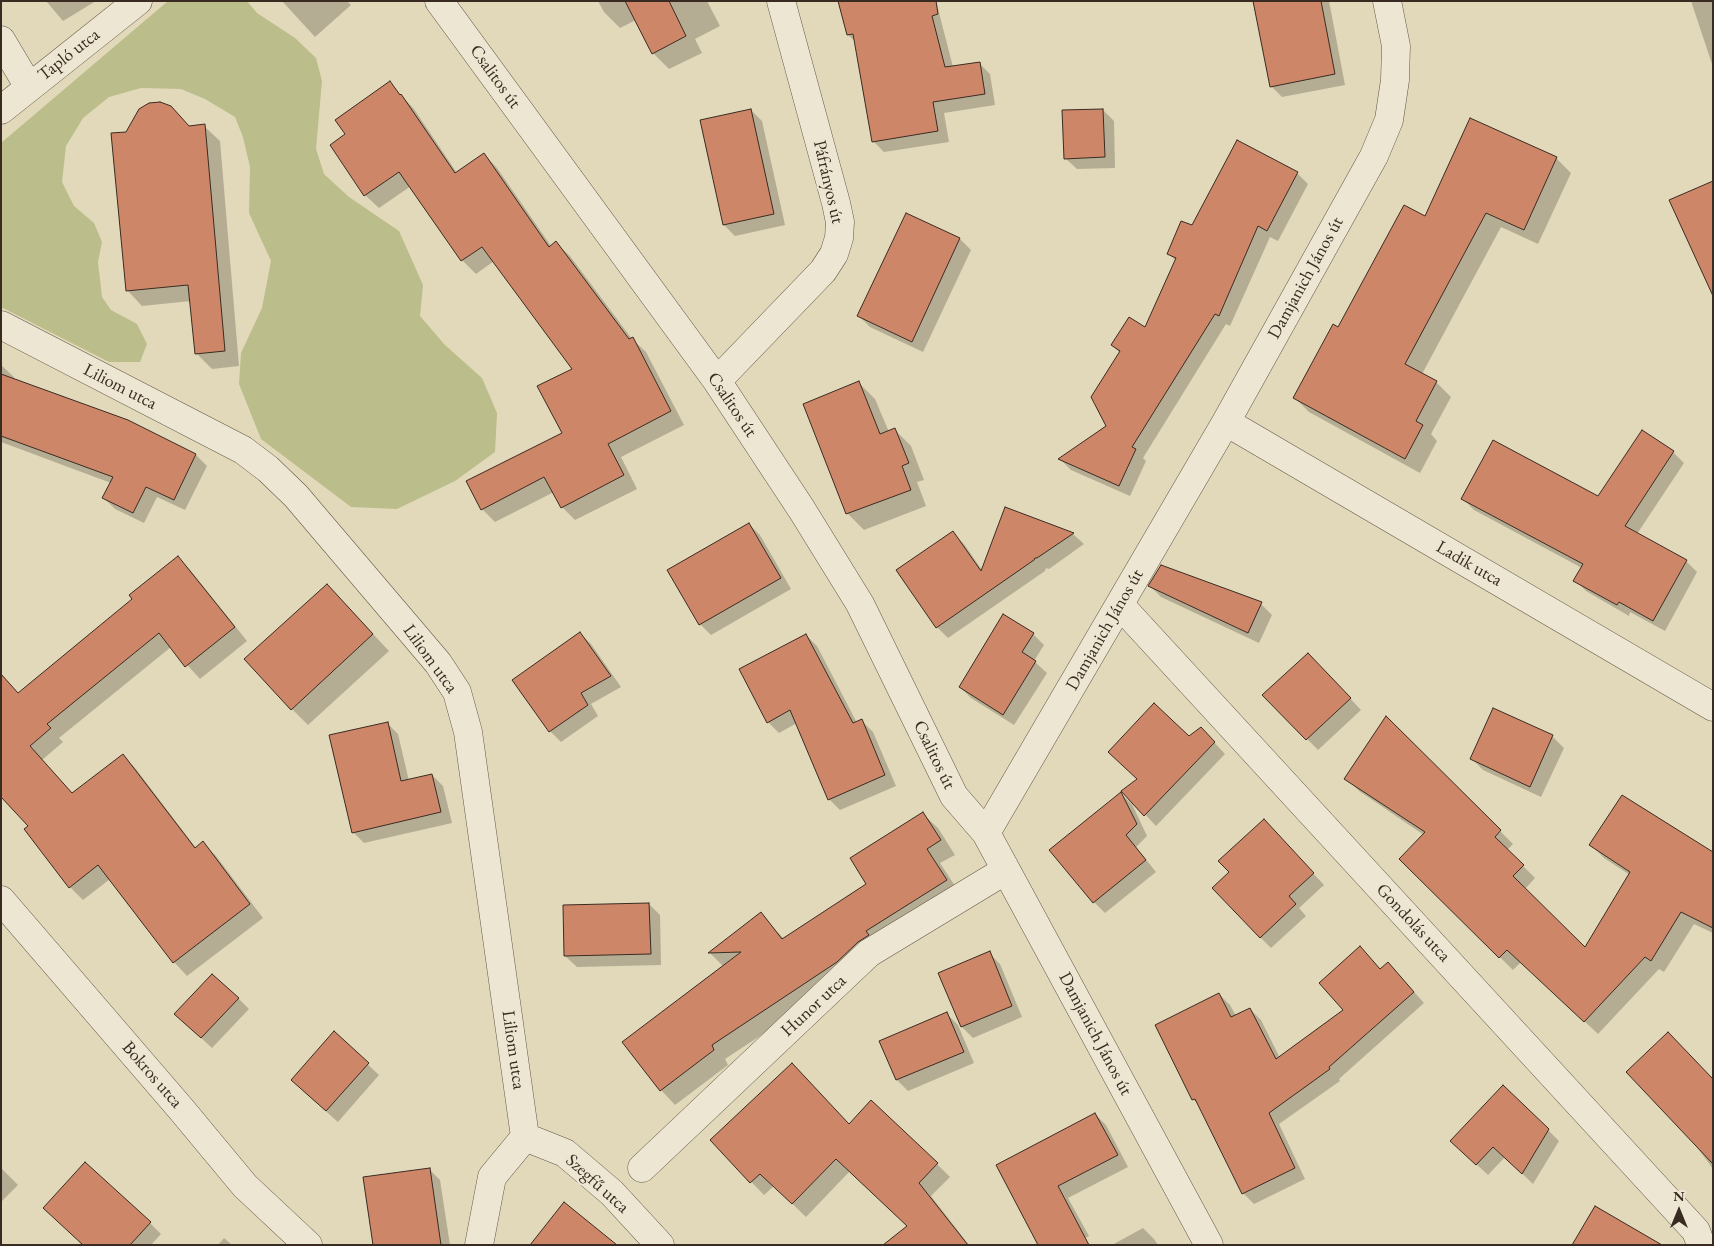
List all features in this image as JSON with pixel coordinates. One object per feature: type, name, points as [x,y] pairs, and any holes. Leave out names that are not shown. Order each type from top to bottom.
[{"type":"street","name":"Tapló utca","points":[[1,110],[138,1]]},
{"type":"street","name":"Csalitos út","points":[[439,1],[718,381],[802,510],[860,604],[954,796],[986,832]]},
{"type":"street","name":"Páfrányos út","points":[[718,381],[823,271],[834,254],[839,238],[840,222],[836,203],[782,1]]},
{"type":"street","name":"Damjanich János út","points":[[1209,1245],[986,832],[1226,422],[1374,156],[1389,120],[1396,80],[1396,46],[1387,1]]},
{"type":"street","points":[[1,40],[30,87]]},
{"type":"street","name":"Liliom utca","points":[[1,325],[243,450],[268,469],[296,496],[431,655],[457,692],[468,732],[525,1137]]},
{"type":"street","name":"Ladik utca","points":[[1226,422],[1713,707]]},
{"type":"street","name":"Gondolás utca","points":[[1120,606],[1696,1231],[1701,1245]]},
{"type":"street","name":"Hunor utca","points":[[642,1168],[869,953],[1006,870]]},
{"type":"street","name":"Bokros utca","points":[[1,900],[245,1186],[308,1245]]},
{"type":"street","points":[[479,1245],[492,1178],[525,1137]]},
{"type":"street","name":"Szegfű utca","points":[[525,1137],[565,1153],[612,1193],[660,1245]]},
{"type":"green space","points":[[168,1],[247,1],[257,13],[295,38],[316,58],[322,81],[316,149],[324,174],[349,197],[399,231],[423,285],[420,316],[445,345],[482,378],[497,413],[495,452],[455,481],[397,509],[351,507],[261,439],[239,384],[241,353],[262,308],[271,261],[249,213],[250,167],[243,137],[235,117],[205,99],[181,89],[141,88],[109,97],[83,118],[66,146],[62,182],[74,206],[94,223],[102,242],[98,262],[102,297],[111,310],[137,324],[147,344],[140,362],[109,362],[1,307],[1,143]]},
{"type":"building","points":[[625,1],[669,1],[686,36],[652,54]]},
{"type":"building","points":[[838,1],[936,1],[938,14],[932,16],[945,67],[980,62],[985,94],[933,102],[938,131],[872,142],[853,34],[847,35]]},
{"type":"building","points":[[1253,1],[1321,1],[1335,74],[1270,87]]},
{"type":"building","points":[[390,81],[455,173],[484,153],[549,247],[556,241],[629,339],[633,337],[671,411],[608,444],[624,475],[561,508],[544,477],[481,510],[466,481],[562,433],[537,386],[572,369],[482,247],[461,261],[399,172],[364,196],[330,145],[345,134],[335,120]]},
{"type":"building","points":[[160,102],[171,106],[189,126],[205,124],[225,351],[195,354],[188,285],[126,291],[111,133],[126,132],[139,109],[149,103]]},
{"type":"building","points":[[751,109],[774,214],[723,225],[700,120]]},
{"type":"building","points":[[1103,109],[1105,157],[1064,159],[1062,110]]},
{"type":"building","points":[[1470,118],[1557,157],[1524,230],[1486,213],[1405,364],[1437,381],[1416,421],[1423,425],[1405,459],[1293,398],[1333,324],[1338,327],[1404,205],[1425,216]]},
{"type":"building","points":[[1237,140],[1298,172],[1267,231],[1258,226],[1219,316],[1215,314],[1132,447],[1136,449],[1119,486],[1058,459],[1106,426],[1091,397],[1120,351],[1111,345],[1129,317],[1145,327],[1176,258],[1167,254],[1181,221],[1192,225]]},
{"type":"building","points":[[1713,181],[1713,296],[1669,200]]},
{"type":"building","points":[[906,213],[960,238],[912,342],[857,316]]},
{"type":"building","points":[[1,374],[128,420],[196,454],[174,500],[146,487],[133,513],[102,498],[113,477],[1,436]]},
{"type":"building","points":[[859,381],[880,434],[895,428],[909,463],[902,466],[911,490],[846,514],[803,404]]},
{"type":"building","points":[[1642,430],[1674,451],[1625,526],[1687,560],[1653,621],[1619,602],[1617,605],[1573,581],[1583,564],[1461,499],[1493,440],[1598,496]]},
{"type":"building","points":[[1005,507],[1074,533],[1035,558],[936,628],[896,570],[953,531],[981,571]]},
{"type":"building","points":[[749,523],[781,578],[699,625],[667,570]]},
{"type":"building","points":[[178,556],[235,627],[185,667],[159,633],[47,724],[51,728],[30,746],[72,793],[123,754],[195,848],[203,841],[250,904],[173,963],[98,865],[69,888],[24,829],[28,826],[1,797],[1,674],[18,693],[132,599],[129,595]]},
{"type":"building","points":[[1161,565],[1262,602],[1248,633],[1148,586]]},
{"type":"building","points":[[327,584],[373,634],[291,710],[244,659]]},
{"type":"building","points":[[1003,614],[1034,633],[1022,652],[1036,661],[1003,715],[959,687]]},
{"type":"building","points":[[580,632],[611,676],[581,693],[588,705],[549,732],[512,680]]},
{"type":"building","points":[[806,634],[853,723],[862,719],[885,775],[828,800],[790,710],[767,723],[739,669]]},
{"type":"building","points":[[1308,653],[1351,698],[1306,740],[1262,695]]},
{"type":"building","points":[[1154,703],[1189,736],[1201,727],[1215,742],[1144,816],[1121,791],[1137,779],[1108,752]]},
{"type":"building","points":[[1493,708],[1553,735],[1530,787],[1470,759]]},
{"type":"building","points":[[1386,716],[1501,830],[1495,837],[1524,865],[1513,876],[1585,947],[1630,872],[1589,845],[1622,795],[1713,852],[1713,928],[1681,912],[1651,961],[1645,957],[1584,1022],[1507,950],[1499,958],[1399,859],[1425,832],[1344,779]]},
{"type":"building","points":[[388,722],[401,781],[432,774],[441,812],[352,833],[329,735]]},
{"type":"building","points":[[1121,792],[1137,824],[1126,835],[1146,860],[1093,903],[1049,850]]},
{"type":"building","points":[[923,812],[941,840],[927,849],[947,880],[866,931],[869,935],[858,942],[837,962],[712,1045],[714,1050],[660,1091],[622,1042],[741,952],[708,953],[761,912],[782,939],[866,884],[850,858]]},
{"type":"building","points":[[1264,819],[1314,873],[1289,896],[1296,904],[1260,938],[1212,888],[1229,872],[1218,861]]},
{"type":"building","points":[[649,903],[651,954],[564,956],[563,905]]},
{"type":"building","points":[[1360,946],[1380,969],[1388,962],[1414,992],[1329,1067],[1330,1069],[1269,1113],[1295,1168],[1242,1194],[1195,1099],[1192,1100],[1155,1025],[1219,993],[1231,1017],[1250,1008],[1276,1059],[1343,1010],[1319,983]]},
{"type":"building","points":[[990,951],[1012,1006],[961,1027],[938,973]]},
{"type":"building","points":[[212,974],[239,998],[201,1038],[174,1014]]},
{"type":"building","points":[[947,1012],[964,1052],[896,1080],[879,1041]]},
{"type":"building","points":[[334,1031],[369,1063],[326,1111],[291,1080]]},
{"type":"building","points":[[1668,1032],[1713,1079],[1713,1164],[1626,1072]]},
{"type":"building","points":[[792,1063],[849,1124],[871,1100],[938,1163],[919,1183],[968,1245],[883,1245],[907,1226],[836,1159],[792,1204],[760,1174],[750,1183],[710,1140]]},
{"type":"building","points":[[1503,1085],[1549,1129],[1522,1174],[1493,1147],[1476,1165],[1450,1141]]},
{"type":"building","points":[[1095,1113],[1118,1155],[1058,1186],[1089,1245],[1038,1245],[996,1165]]},
{"type":"building","points":[[85,1162],[151,1222],[130,1245],[83,1245],[43,1208]]},
{"type":"building","points":[[430,1168],[441,1245],[373,1245],[363,1177]]},
{"type":"building","points":[[564,1202],[617,1245],[530,1245]]},
{"type":"building","points":[[1595,1206],[1662,1245],[1572,1245]]}]
